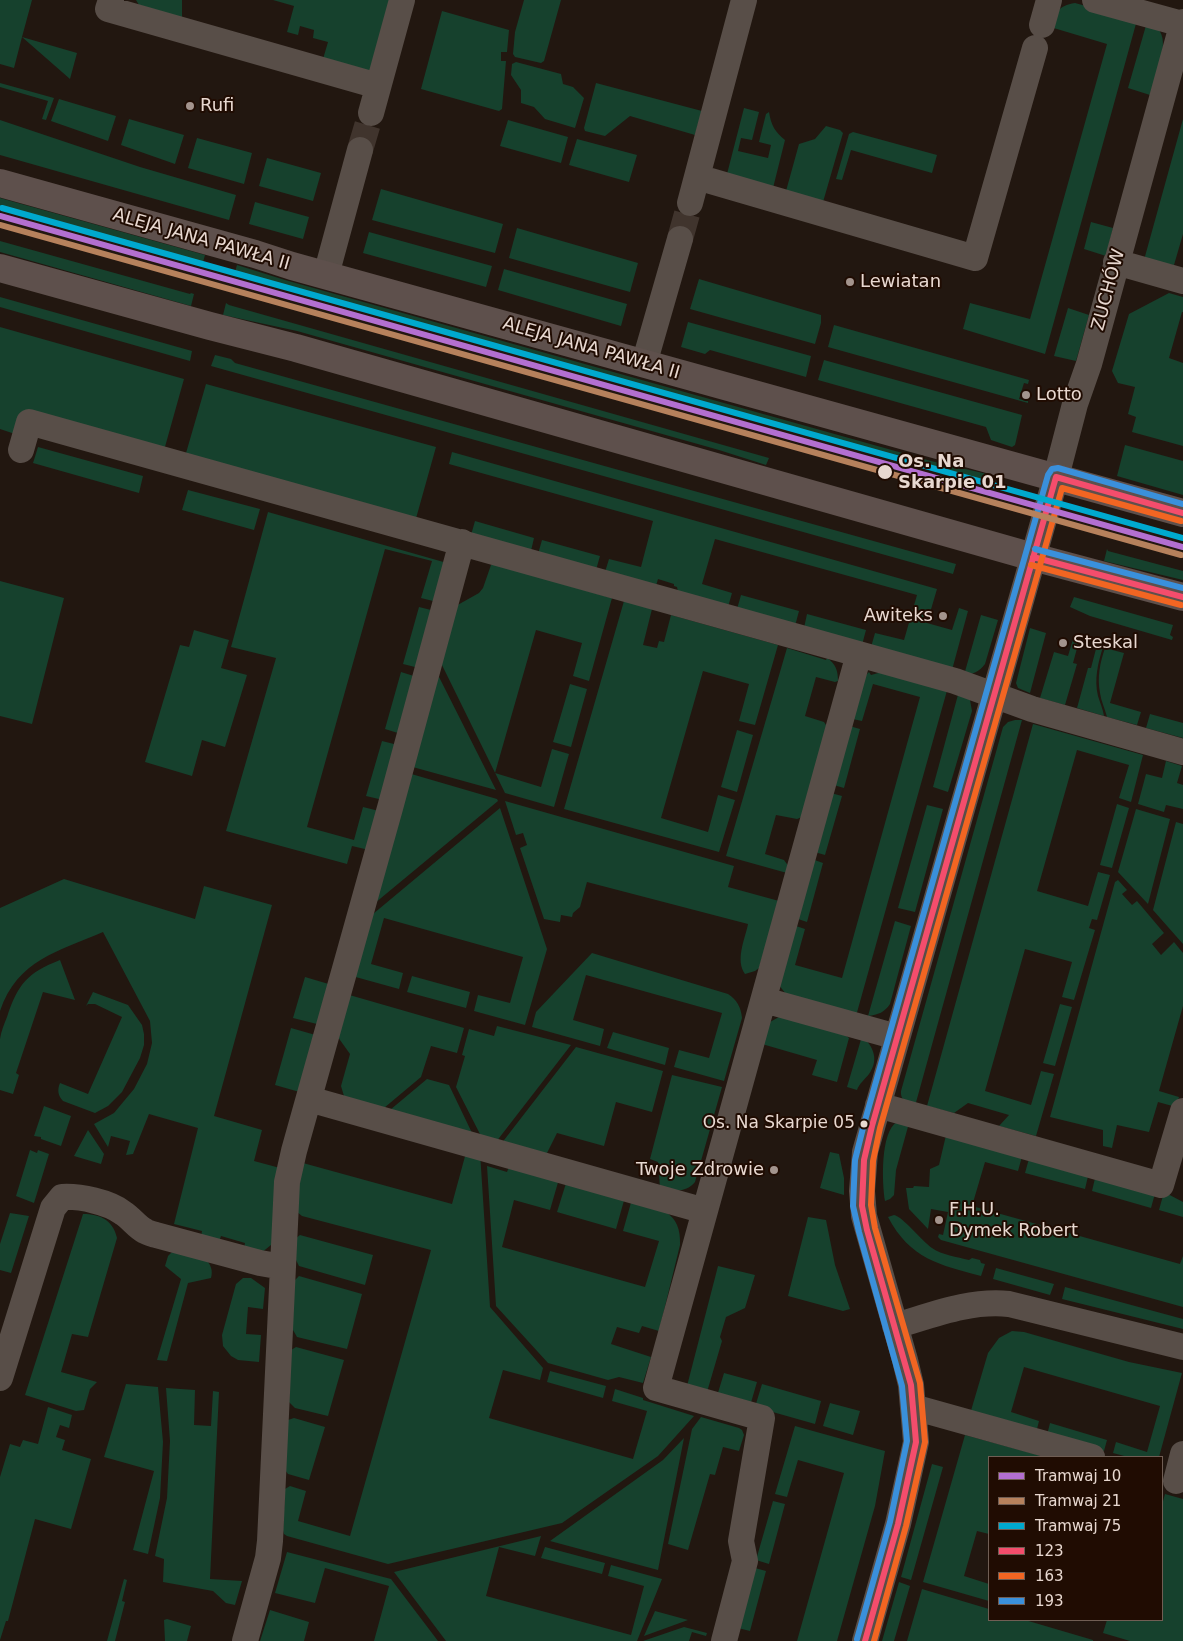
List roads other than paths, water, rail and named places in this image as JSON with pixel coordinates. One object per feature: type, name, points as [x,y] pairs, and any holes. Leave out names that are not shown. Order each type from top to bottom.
[{"type":"main road","name":"ALEJA JANA PAWŁA II","points":[[0,183],[1183,513]]},
{"type":"main road","points":[[0,268],[188,321],[334,359],[1032,557],[1183,597]]},
{"type":"street","points":[[111,0],[108,9],[378,86]]},
{"type":"street","points":[[371,113],[402,0]]},
{"type":"street","points":[[690,203],[744,0]]},
{"type":"street","points":[[697,177],[975,258],[1049,0]]},
{"type":"street","points":[[1095,0],[1183,23]]},
{"type":"street","name":"ZUCHÓW","points":[[865,1641],[898,1524],[915,1450],[916,1435],[911,1386],[862,1206],[864,1160],[993,694],[1056,477],[1075,404],[1089,364],[1183,23]]},
{"type":"street","points":[[326,275],[360,150]]},
{"type":"street","points":[[644,364],[680,239]]},
{"type":"street","points":[[1116,262],[1183,281]]},
{"type":"street","points":[[21,450],[29,422],[955,681],[1032,709],[1183,752]]},
{"type":"street","points":[[245,1641],[268,1558],[270,1541],[287,1182],[462,542]]},
{"type":"street","points":[[724,1641],[745,1561],[741,1541],[762,1418],[656,1388],[859,654]]},
{"type":"street","points":[[764,1000],[897,1037]]},
{"type":"street","points":[[310,1099],[704,1211]]},
{"type":"street","points":[[878,1105],[1161,1185],[1183,1111]]},
{"type":"street","points":[[0,1378],[53,1208],[62,1197],[71,1196],[88,1199],[113,1207],[123,1212],[144,1231],[156,1235],[260,1263],[282,1267]]},
{"type":"street","points":[[895,1326],[962,1306],[994,1302],[1009,1304],[1183,1347]]},
{"type":"street","points":[[913,1407],[1088,1456]]},
{"type":"street","points":[[1174,1481],[1183,1454]]},
{"type":"tunnel","points":[[360,150],[371,113]]},
{"type":"tunnel","points":[[680,239],[690,203]]},
{"type":"tram line","name":"75","points":[[2,208],[1183,538]]},
{"type":"tram line","name":"10","points":[[0,216],[1183,547]]},
{"type":"tram line","name":"21","points":[[0,225],[1181,555]]},
{"type":"place","name":"Rufi","points":[[190,106]]},
{"type":"place","name":"Lewiatan","points":[[850,282]]},
{"type":"place","name":"Lotto","points":[[1026,395]]},
{"type":"place","name":"Os. Na Skarpie 01","points":[[885,472]]},
{"type":"place","name":"Awiteks","points":[[943,616]]},
{"type":"place","name":"Steskal","points":[[1063,643]]},
{"type":"place","name":"Os. Na Skarpie 05","points":[[864,1124]]},
{"type":"place","name":"Twoje Zdrowie","points":[[774,1170]]},
{"type":"place","name":"F.H.U. Dymek Robert","points":[[939,1220]]}]
